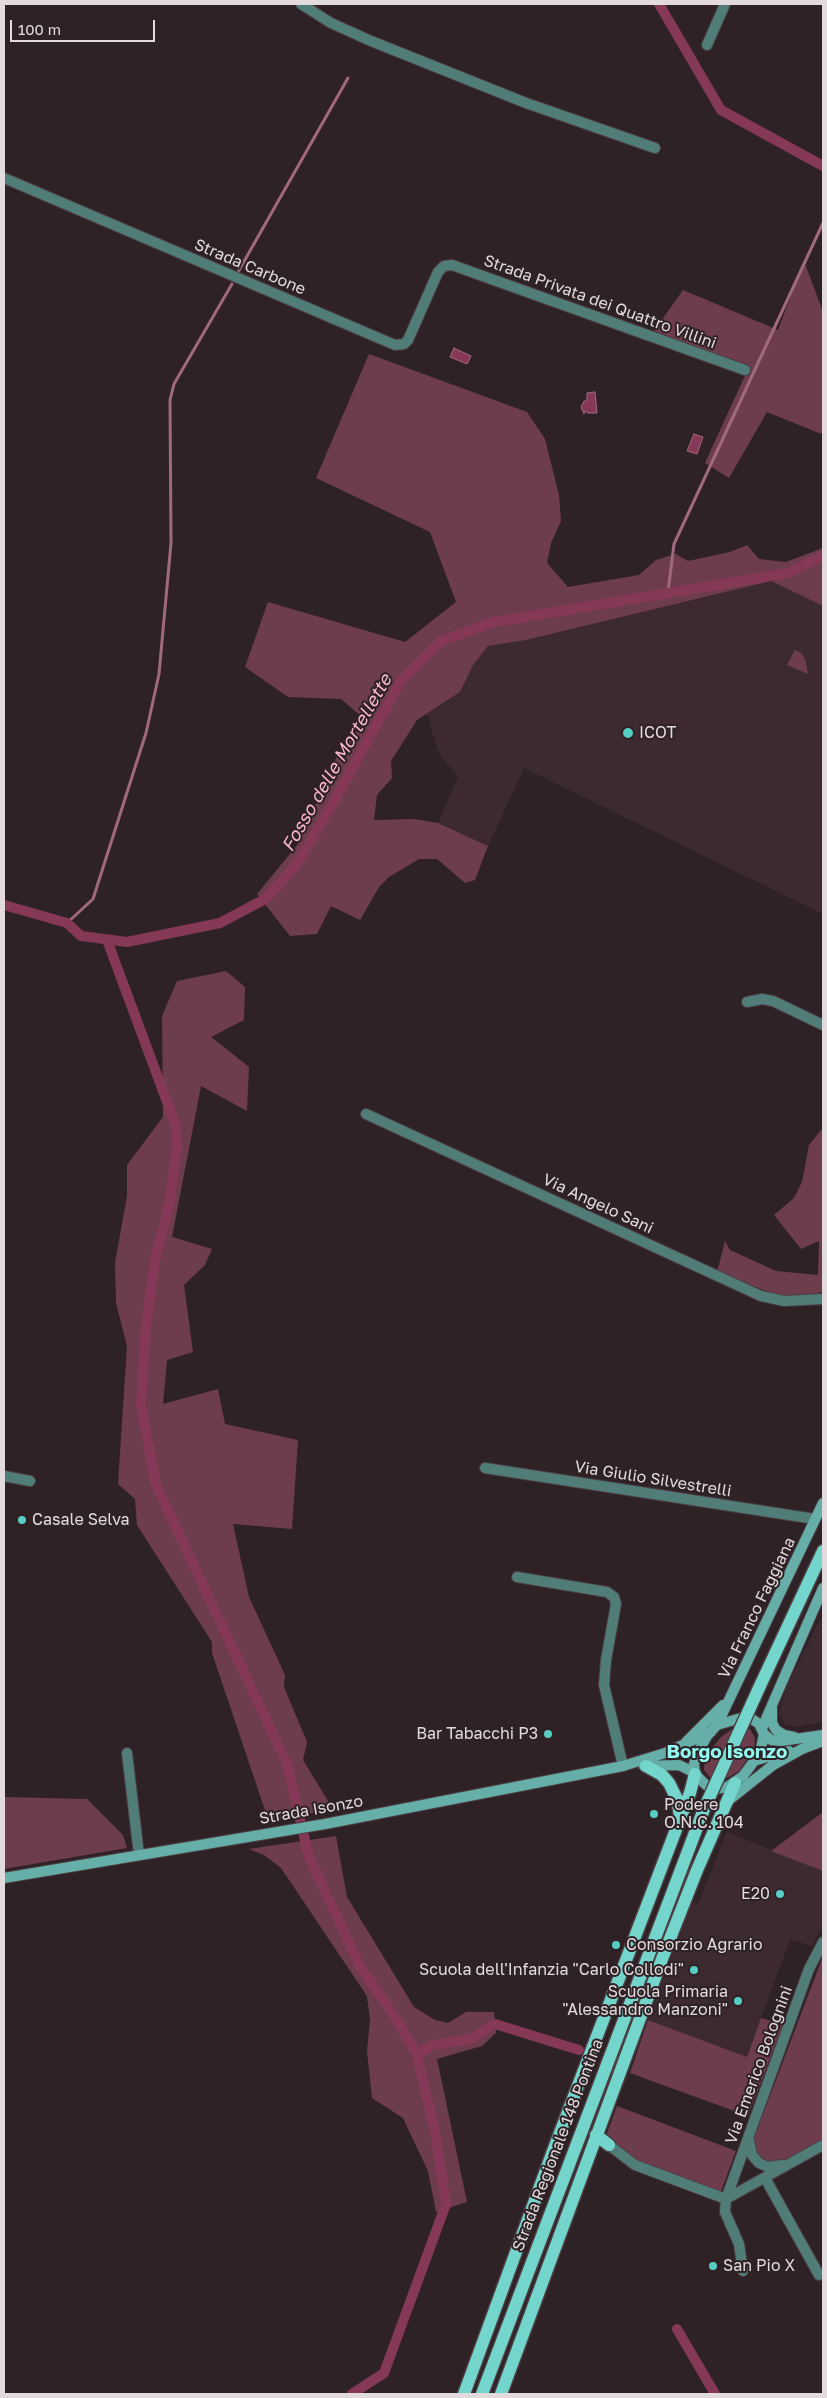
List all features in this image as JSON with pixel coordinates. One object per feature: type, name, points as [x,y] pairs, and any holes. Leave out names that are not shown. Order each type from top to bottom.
[{"type":"main road","name":"Via Franco Faggiana","points":[[714,1728],[823,1503]]},
{"type":"main road","name":"Strada Regionale 148 Pontina","points":[[482,2394],[704,1809],[823,1551]]},
{"type":"main road","points":[[500,2394],[693,1879],[735,1783],[757,1760],[763,1746],[763,1731],[773,1702],[823,1588]]},
{"type":"main road","points":[[684,1744],[715,1714],[734,1690]]},
{"type":"main road","points":[[773,1702],[772,1719],[776,1730],[784,1735],[800,1738]]},
{"type":"main road","points":[[623,1766],[684,1744],[729,1720],[748,1718],[756,1721],[763,1731],[776,1741],[823,1735]]},
{"type":"main road","points":[[464,2394],[553,2150],[680,1816],[695,1774],[694,1764],[698,1752],[714,1728]]},
{"type":"main road","points":[[757,1760],[802,1749],[823,1741]]},
{"type":"main road","points":[[726,1802],[757,1776],[802,1749]]},
{"type":"main road","points":[[623,1766],[676,1765],[695,1774],[706,1785],[716,1789],[735,1783]]},
{"type":"main road","name":"Strada Isonzo","points":[[4,1878],[325,1824],[623,1766]]},
{"type":"main road","points":[[646,1766],[662,1775],[669,1783],[677,1798],[680,1816]]},
{"type":"main road","points":[[596,2135],[609,2145]]},
{"type":"street","points":[[301,4],[323,19],[371,41],[526,103],[655,148]]},
{"type":"street","points":[[707,45],[726,4]]},
{"type":"street","name":"Strada Carbone","points":[[4,178],[398,345],[404,344],[408,340],[436,275],[444,266]]},
{"type":"street","name":"Strada Privata dei Quattro Villini","points":[[444,266],[456,266],[745,370]]},
{"type":"street","points":[[748,1002],[769,1000],[823,1025]]},
{"type":"street","name":"Via Angelo Sani","points":[[366,1114],[761,1296],[784,1301],[823,1299]]},
{"type":"street","name":"Via Giulio Silvestrelli","points":[[485,1468],[815,1519]]},
{"type":"street","points":[[4,1476],[30,1481]]},
{"type":"street","points":[[517,1577],[607,1592],[614,1597],[616,1604],[604,1680],[606,1699],[623,1766]]},
{"type":"street","points":[[127,1753],[139,1855]]},
{"type":"street","name":"Via Emerico Bolognini","points":[[726,2199],[749,2140],[809,1969],[823,1942]]},
{"type":"street","points":[[749,2140],[752,2155],[762,2166],[774,2167],[797,2160]]},
{"type":"street","points":[[609,2145],[635,2165],[726,2199],[823,2145]]},
{"type":"street","points":[[765,2178],[820,2275]]},
{"type":"street","points":[[726,2199],[725,2212],[738,2244],[743,2270]]},
{"type":"shaded area","points":[[804,261],[823,312],[823,428],[821,434],[767,412],[729,478],[705,463],[749,367],[654,331],[683,290],[778,330]]},
{"type":"shaded area","points":[[454,348],[471,356],[467,364],[450,357]]},
{"type":"shaded area","points":[[369,354],[527,412],[545,439],[559,495],[561,521],[551,543],[547,563],[568,587],[639,575],[656,560],[676,554],[688,561],[730,552],[747,545],[759,559],[786,562],[823,548],[823,606],[771,581],[526,640],[488,646],[473,665],[460,692],[417,720],[391,761],[392,778],[377,795],[374,820],[415,819],[438,823],[488,846],[475,880],[465,883],[437,859],[419,859],[389,877],[379,887],[360,920],[331,906],[317,934],[290,936],[257,894],[298,844],[342,745],[359,729],[361,716],[341,699],[288,697],[245,667],[268,602],[405,642],[456,602],[430,532],[316,478]]},
{"type":"shaded area","points":[[595,392],[597,413],[585,411],[584,414],[581,407],[584,401],[587,401],[587,393]]},
{"type":"shaded area","points":[[694,434],[703,437],[697,454],[687,451]]},
{"type":"shaded area","name":"ICOT","points":[[771,581],[823,606],[823,914],[524,768],[488,846],[438,823],[458,777],[438,752],[427,714],[459,692],[473,665],[488,646],[526,640]]},
{"type":"shaded area","points":[[795,650],[801,653],[805,659],[808,674],[787,665]]},
{"type":"shaded area","points":[[226,971],[245,987],[244,1020],[211,1037],[249,1067],[247,1111],[201,1086],[172,1237],[212,1249],[205,1265],[184,1285],[193,1352],[167,1360],[163,1404],[218,1389],[225,1424],[298,1440],[292,1529],[233,1524],[249,1597],[285,1675],[284,1687],[307,1742],[303,1760],[333,1809],[269,1822],[212,1653],[212,1642],[137,1525],[135,1499],[118,1484],[127,1346],[116,1303],[115,1263],[127,1196],[127,1165],[163,1117],[162,1016],[177,981]]},
{"type":"shaded area","points":[[821,1130],[823,1131],[823,1292],[795,1297],[774,1294],[717,1272],[725,1241],[730,1250],[776,1271],[818,1275],[819,1241],[801,1249],[774,1215],[794,1198],[802,1182],[809,1145]]},
{"type":"shaded area","points":[[820,1619],[823,1620],[823,1722],[797,1727],[784,1724],[779,1714],[785,1690]]},
{"type":"shaded area","points":[[734,1728],[750,1729],[755,1738],[754,1750],[739,1771],[727,1778],[711,1779],[704,1770],[705,1757],[721,1737]]},
{"type":"shaded area","points":[[4,1797],[87,1799],[123,1835],[127,1848],[4,1869]]},
{"type":"shaded area","points":[[823,1812],[823,1871],[771,1851]]},
{"type":"shaded area","points":[[727,1832],[823,1871],[823,1925],[812,1946],[790,1939],[747,2057],[648,2020],[692,1902],[698,1904]]},
{"type":"shaded area","points":[[336,1836],[347,1897],[414,2007],[435,2020],[448,2023],[466,2012],[494,2012],[496,2033],[482,2046],[437,2059],[467,2202],[436,2212],[428,2171],[403,2118],[372,2098],[367,2051],[370,2020],[367,1996],[281,1868],[264,1855],[249,1849]]},
{"type":"shaded area","points":[[823,1956],[823,2140],[783,2162],[765,2162],[754,2149],[754,2138]]},
{"type":"shaded area","points":[[761,2018],[783,2025],[748,2116],[630,2073],[648,2020],[747,2057]]},
{"type":"shaded area","points":[[617,2106],[736,2151],[720,2194],[639,2161],[606,2136]]},
{"type":"waterway","points":[[659,4],[721,110],[823,166]]},
{"type":"waterway","points":[[238,272],[348,78]]},
{"type":"waterway","points":[[668,592],[674,544],[823,223]]},
{"type":"waterway","points":[[67,923],[93,899],[146,733],[159,674],[171,543],[170,400],[174,384],[232,284]]},
{"type":"waterway","name":"Fosso delle Mortellette","points":[[4,905],[67,923],[81,936],[127,942],[220,923],[265,899],[295,867],[332,805],[400,682],[441,641],[494,622],[788,573],[823,556]]},
{"type":"waterway","points":[[107,940],[176,1126],[177,1147],[169,1206],[155,1260],[146,1327],[141,1405],[156,1485],[287,1764],[309,1857],[360,1966],[395,2017],[417,2055],[435,2131],[446,2204],[384,2373],[352,2394]]},
{"type":"waterway","points":[[417,2055],[433,2045],[471,2039],[495,2024],[579,2050]]},
{"type":"waterway","points":[[677,2329],[715,2394]]},
{"type":"place","name":"ICOT","points":[[628,733]]},
{"type":"place","name":"Casale Selva","points":[[22,1520]]},
{"type":"place","name":"Bar Tabacchi P3","points":[[548,1734]]},
{"type":"place","name":"Podere O.N.C. 104","points":[[654,1814]]},
{"type":"place","name":"E20","points":[[780,1894]]},
{"type":"place","name":"Consorzio Agrario","points":[[616,1945]]},
{"type":"place","name":"Scuola dell'Infanzia \"Carlo Collodi\"","points":[[694,1970]]},
{"type":"place","name":"Scuola Primaria \"Alessandro Manzoni\"","points":[[738,2001]]},
{"type":"place","name":"San Pio X","points":[[713,2266]]},
{"type":"district","name":"Borgo Isonzo","points":[[727,1752]]}]
